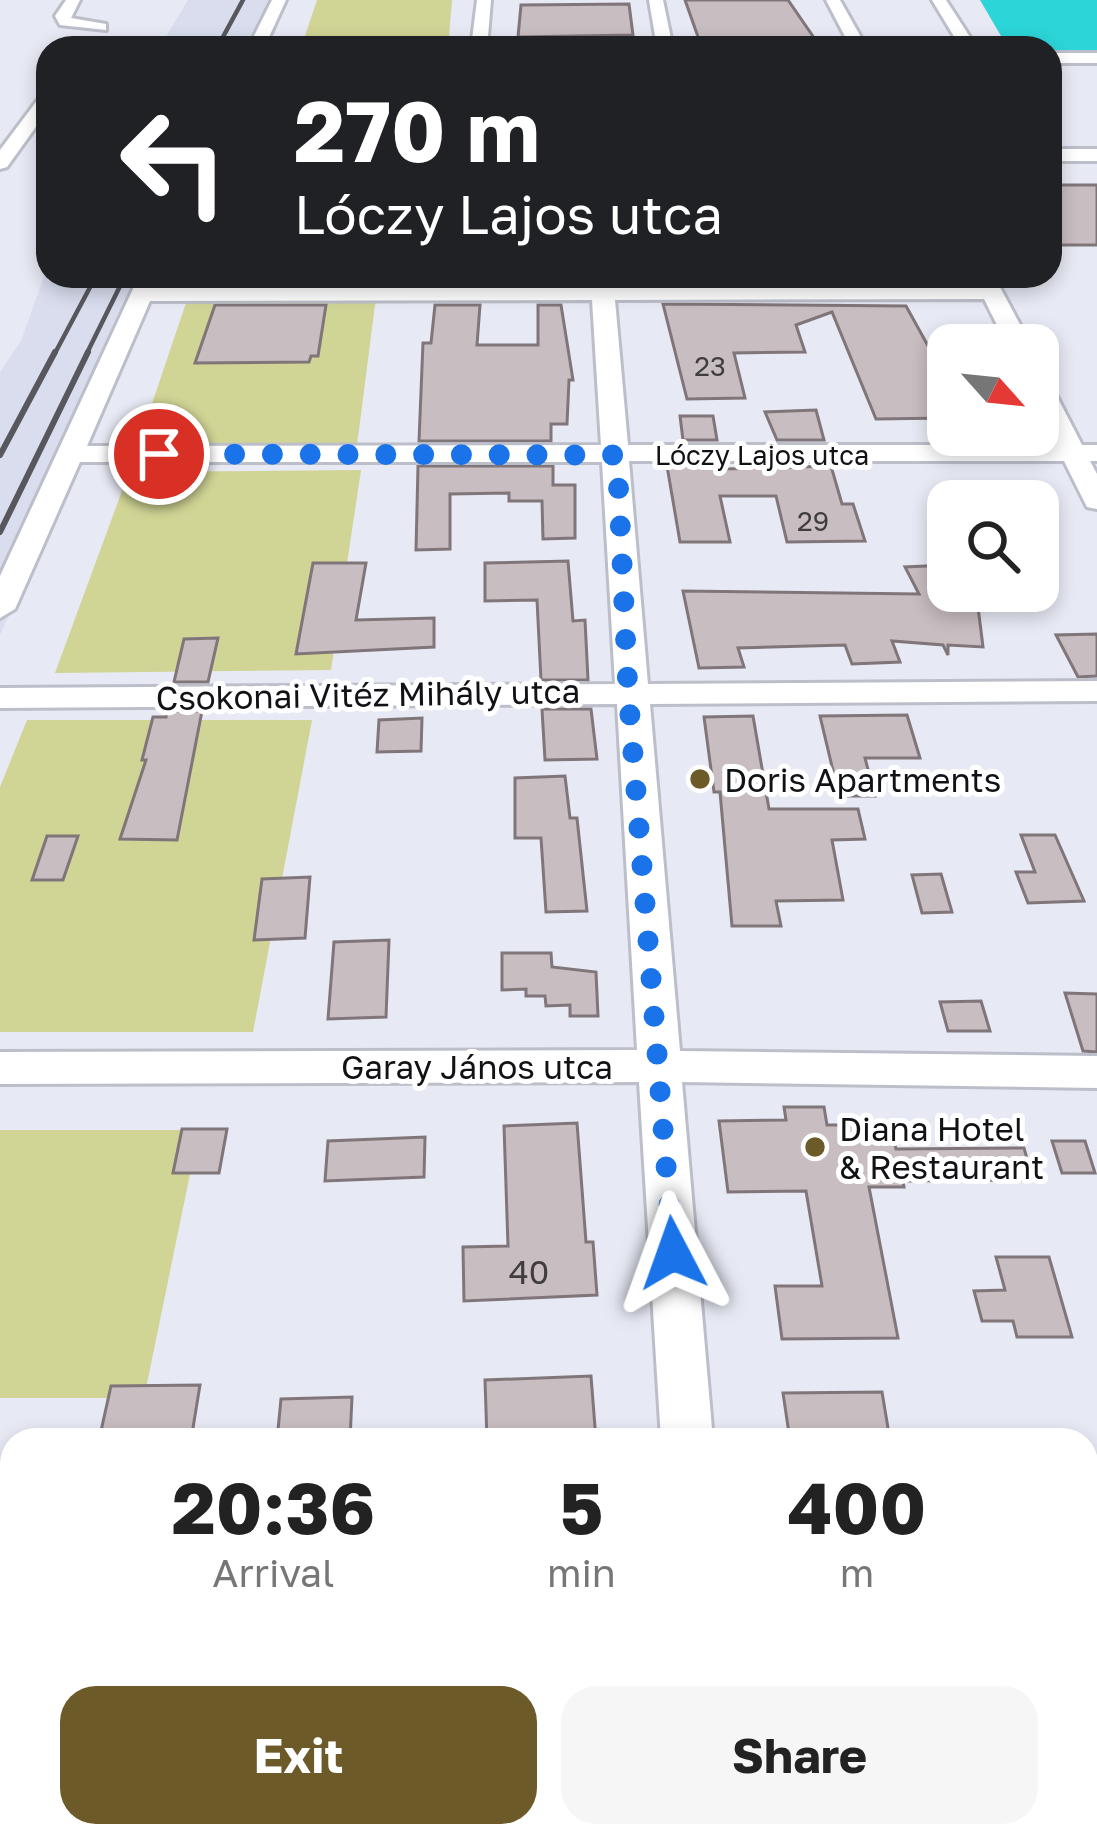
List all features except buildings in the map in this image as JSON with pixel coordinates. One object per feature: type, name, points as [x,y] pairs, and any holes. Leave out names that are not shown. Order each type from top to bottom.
[{"type":"street","points":[[73,0],[62,16],[65,22],[105,21],[94,36]]},
{"type":"street","points":[[262,36],[279,0]]},
{"type":"street","points":[[480,36],[484,0]]},
{"type":"street","points":[[656,0],[662,36]]},
{"type":"street","points":[[833,0],[853,36]]},
{"type":"street","points":[[939,0],[962,36]]},
{"type":"street","points":[[1062,58],[1097,58]]},
{"type":"street","points":[[0,163],[36,114]]},
{"type":"street","points":[[1062,155],[1097,155]]},
{"type":"street","points":[[0,609],[145,288]]},
{"type":"street","points":[[603,288],[628,691],[686,1428]]},
{"type":"street","points":[[989,288],[1007,324]]},
{"type":"street","points":[[1059,414],[1084,453],[1097,501]]},
{"type":"street","name":"Lóczy Lajos utca","points":[[67,454],[1084,453]]},
{"type":"street","name":"Csokonai Vitéz Mihály utca","points":[[0,698],[1097,691]]},
{"type":"street","name":"Garay János utca","points":[[0,1068],[658,1066],[1097,1072]]},
{"type":"shaded area","points":[[188,0],[282,0],[266,36],[166,36]]},
{"type":"shaded area","points":[[40,288],[155,288],[0,635],[0,372],[21,341]]},
{"type":"green space","points":[[317,0],[452,0],[449,36],[305,36]]},
{"type":"green space","points":[[376,297],[357,445],[137,448],[187,300]]},
{"type":"green space","points":[[361,470],[331,670],[55,673],[129,472]]},
{"type":"green space","points":[[27,720],[312,720],[253,1032],[0,1032],[0,787]]},
{"type":"green space","points":[[0,1130],[199,1130],[144,1398],[0,1398]]},
{"type":"water","points":[[980,0],[1097,0],[1097,54],[1062,52],[1062,36],[1001,36]]},
{"type":"railway","points":[[224,36],[243,0]]},
{"type":"railway","points":[[54,355],[90,288]]},
{"type":"railway","points":[[86,355],[119,288]]},
{"type":"railway","points":[[0,455],[55,352]]},
{"type":"railway","points":[[0,532],[88,352]]},
{"type":"place","name":"Doris Apartments","points":[[700,779]]},
{"type":"place","name":"Diana Hotel & Restaurant","points":[[815,1147]]},
{"type":"route","points":[[159,454],[617,455],[628,691],[673,1253]]}]
